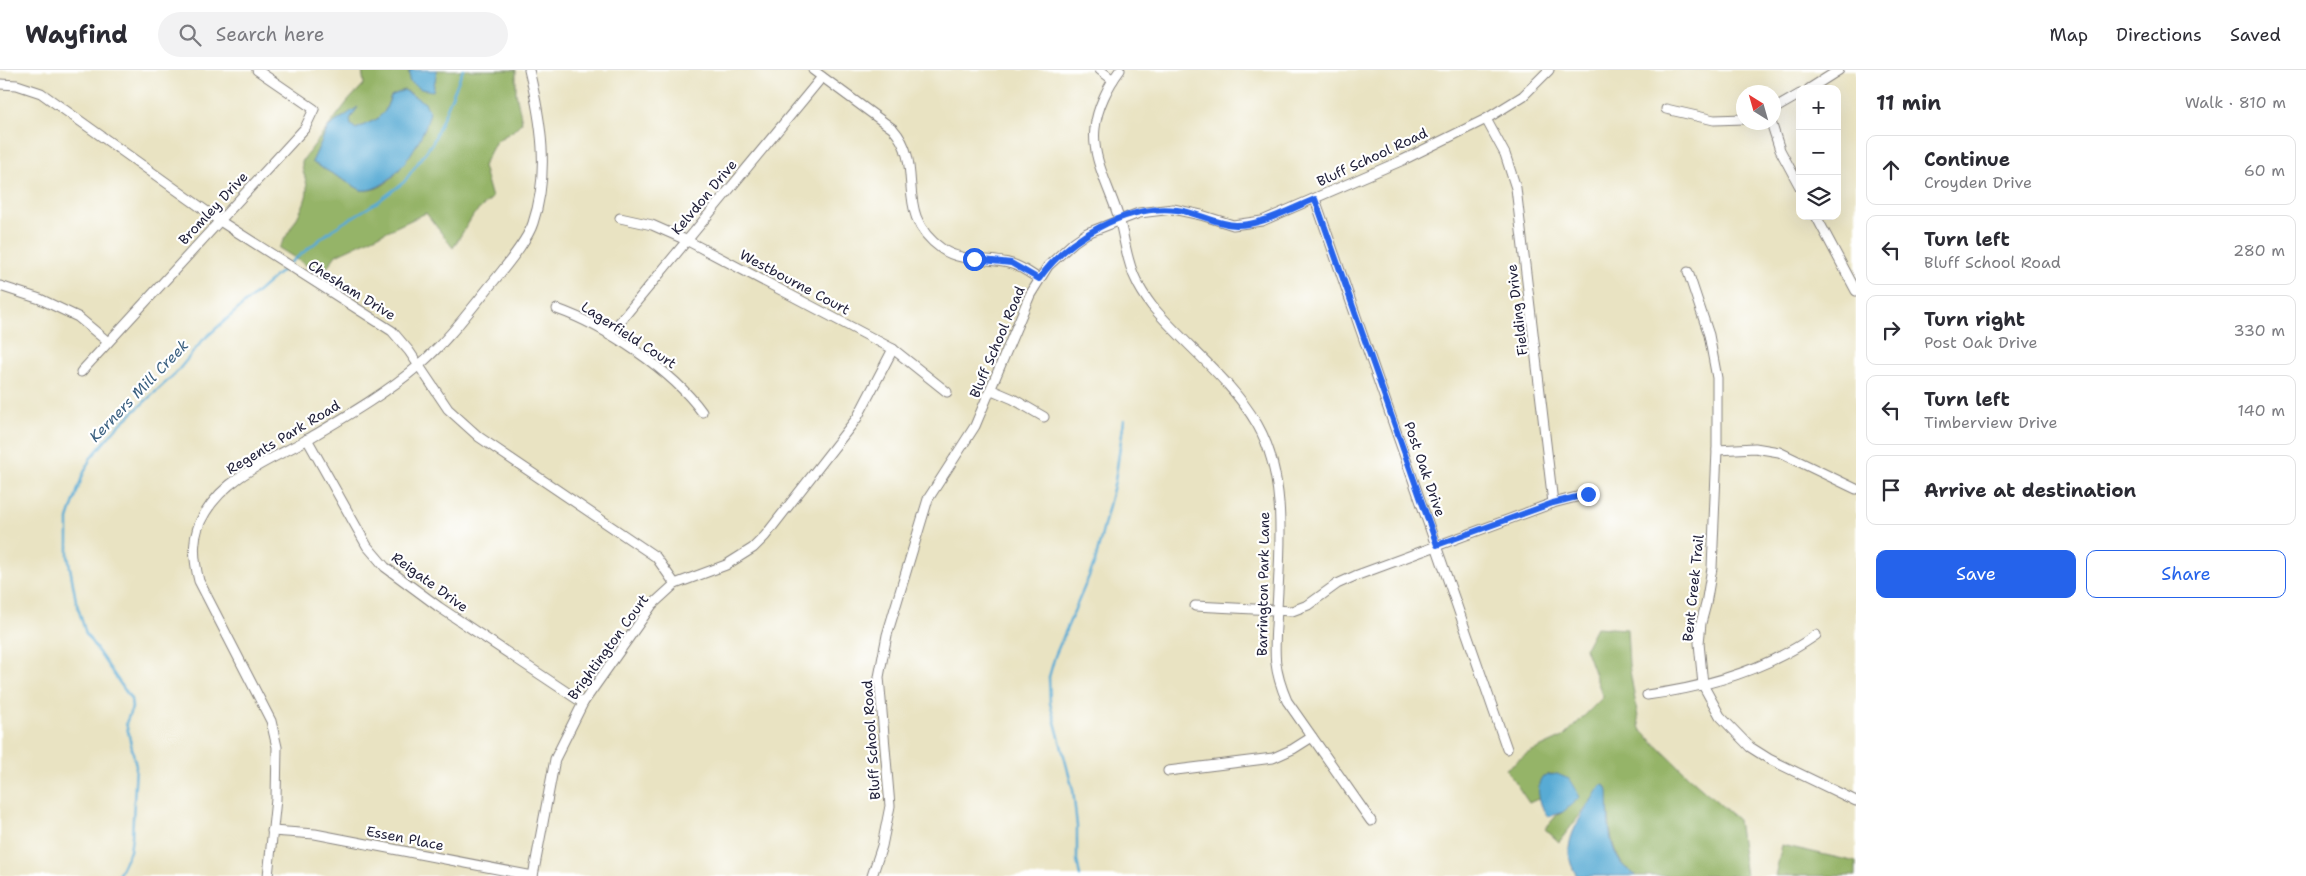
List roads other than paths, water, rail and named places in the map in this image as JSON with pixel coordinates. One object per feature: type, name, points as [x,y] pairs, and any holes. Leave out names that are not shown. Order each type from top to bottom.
[{"type":"street","name":"Bromley Drive","points":[[81,372],[305,128],[314,109],[257,70]]},
{"type":"street","name":"Regents Park Road","points":[[268,876],[276,799],[277,747],[271,721],[199,582],[194,561],[194,535],[214,500],[240,476],[307,439],[377,396],[419,366],[468,312],[511,258],[533,225],[541,185],[542,137],[529,70]]},
{"type":"street","points":[[813,70],[900,136],[908,155],[909,182],[914,216],[934,243],[958,257],[1011,263],[1039,279]]},
{"type":"street","points":[[1100,70],[1113,80]]},
{"type":"street","name":"Barrington Park Lane","points":[[1120,70],[1098,110],[1095,135],[1101,167],[1119,220],[1135,279],[1152,306],[1226,383],[1258,425],[1269,454],[1278,501],[1280,531],[1274,656],[1276,670],[1287,701],[1371,821]]},
{"type":"street","name":"Bluff School Road","points":[[872,876],[882,846],[890,806],[880,694],[881,658],[928,499],[975,426],[992,390],[1023,311],[1039,279],[1048,266],[1074,242],[1087,233],[1139,213],[1173,209],[1233,225],[1262,221],[1402,160],[1486,119],[1534,87],[1549,70]]},
{"type":"street","points":[[1815,85],[1839,70]]},
{"type":"street","name":"Kelvdon Drive","points":[[608,335],[822,77]]},
{"type":"street","name":"Chesham Drive","points":[[0,84],[17,85],[41,93],[220,221],[392,331],[419,366],[448,410],[479,437],[656,557],[675,584]]},
{"type":"street","points":[[1781,105],[1796,96]]},
{"type":"street","points":[[1666,109],[1714,120],[1736,119]]},
{"type":"street","name":"Fielding Drive","points":[[1486,119],[1504,154],[1516,188],[1553,503]]},
{"type":"street","points":[[1774,130],[1780,150],[1796,179]]},
{"type":"street","name":"Post Oak Drive","points":[[1315,199],[1507,749]]},
{"type":"street","name":"Westbourne Court","points":[[620,218],[652,225],[686,240],[893,349],[946,392]]},
{"type":"street","points":[[1818,220],[1856,291]]},
{"type":"street","name":"Bent Creek Trail","points":[[1688,272],[1709,335],[1717,378],[1717,450],[1712,568],[1701,623],[1699,644],[1703,685],[1720,716],[1750,747],[1769,759],[1856,802]]},
{"type":"street","points":[[0,286],[40,299],[78,316],[108,342]]},
{"type":"street","name":"Lagerfield Court","points":[[556,309],[572,314],[662,370],[690,395],[702,412]]},
{"type":"street","name":"Brightington Court","points":[[533,876],[555,759],[583,702],[652,605],[675,584],[734,561],[753,548],[764,536],[857,418],[893,349]]},
{"type":"street","points":[[992,390],[1013,399],[1044,417]]},
{"type":"street","name":"Reigate Drive","points":[[307,439],[367,546],[384,567],[439,607],[583,702]]},
{"type":"street","points":[[1717,450],[1756,448],[1779,452],[1856,489]]},
{"type":"street","points":[[1195,606],[1292,611],[1308,605],[1337,584],[1355,576],[1553,503],[1588,494]]},
{"type":"street","points":[[1647,695],[1703,685],[1765,665],[1816,635]]},
{"type":"street","points":[[1168,771],[1273,758],[1293,749],[1312,737]]},
{"type":"street","name":"Essen Place","points":[[272,831],[315,834],[533,876]]},
{"type":"water","points":[[410,70],[437,70],[433,91],[421,89],[409,81]]},
{"type":"water","points":[[404,90],[425,103],[430,112],[427,123],[414,149],[395,174],[384,183],[373,189],[361,190],[312,162],[328,127],[358,107],[350,119],[351,125],[356,129],[377,119],[385,111],[391,96]]},
{"type":"water","points":[[1557,774],[1569,779],[1580,797],[1563,812],[1548,817],[1539,796],[1540,780],[1543,776]]},
{"type":"water","points":[[1603,785],[1606,786],[1608,791],[1609,828],[1616,855],[1622,865],[1636,876],[1577,876],[1571,864],[1569,853],[1573,832],[1597,791]]},
{"type":"waterway","name":"Kerners Mill Creek","points":[[290,263],[333,229],[379,201],[404,182],[433,142],[463,70]]},
{"type":"waterway","name":"Kerners Mill Creek","points":[[118,876],[130,851],[132,837],[136,766],[126,723],[132,708],[131,699],[86,634],[76,601],[68,556],[68,519],[90,459],[116,428],[176,373],[203,340],[286,267]]},
{"type":"waterway","points":[[1080,876],[1077,860],[1077,826],[1073,790],[1050,703],[1049,677],[1055,656],[1095,562],[1115,481],[1124,420]]}]
